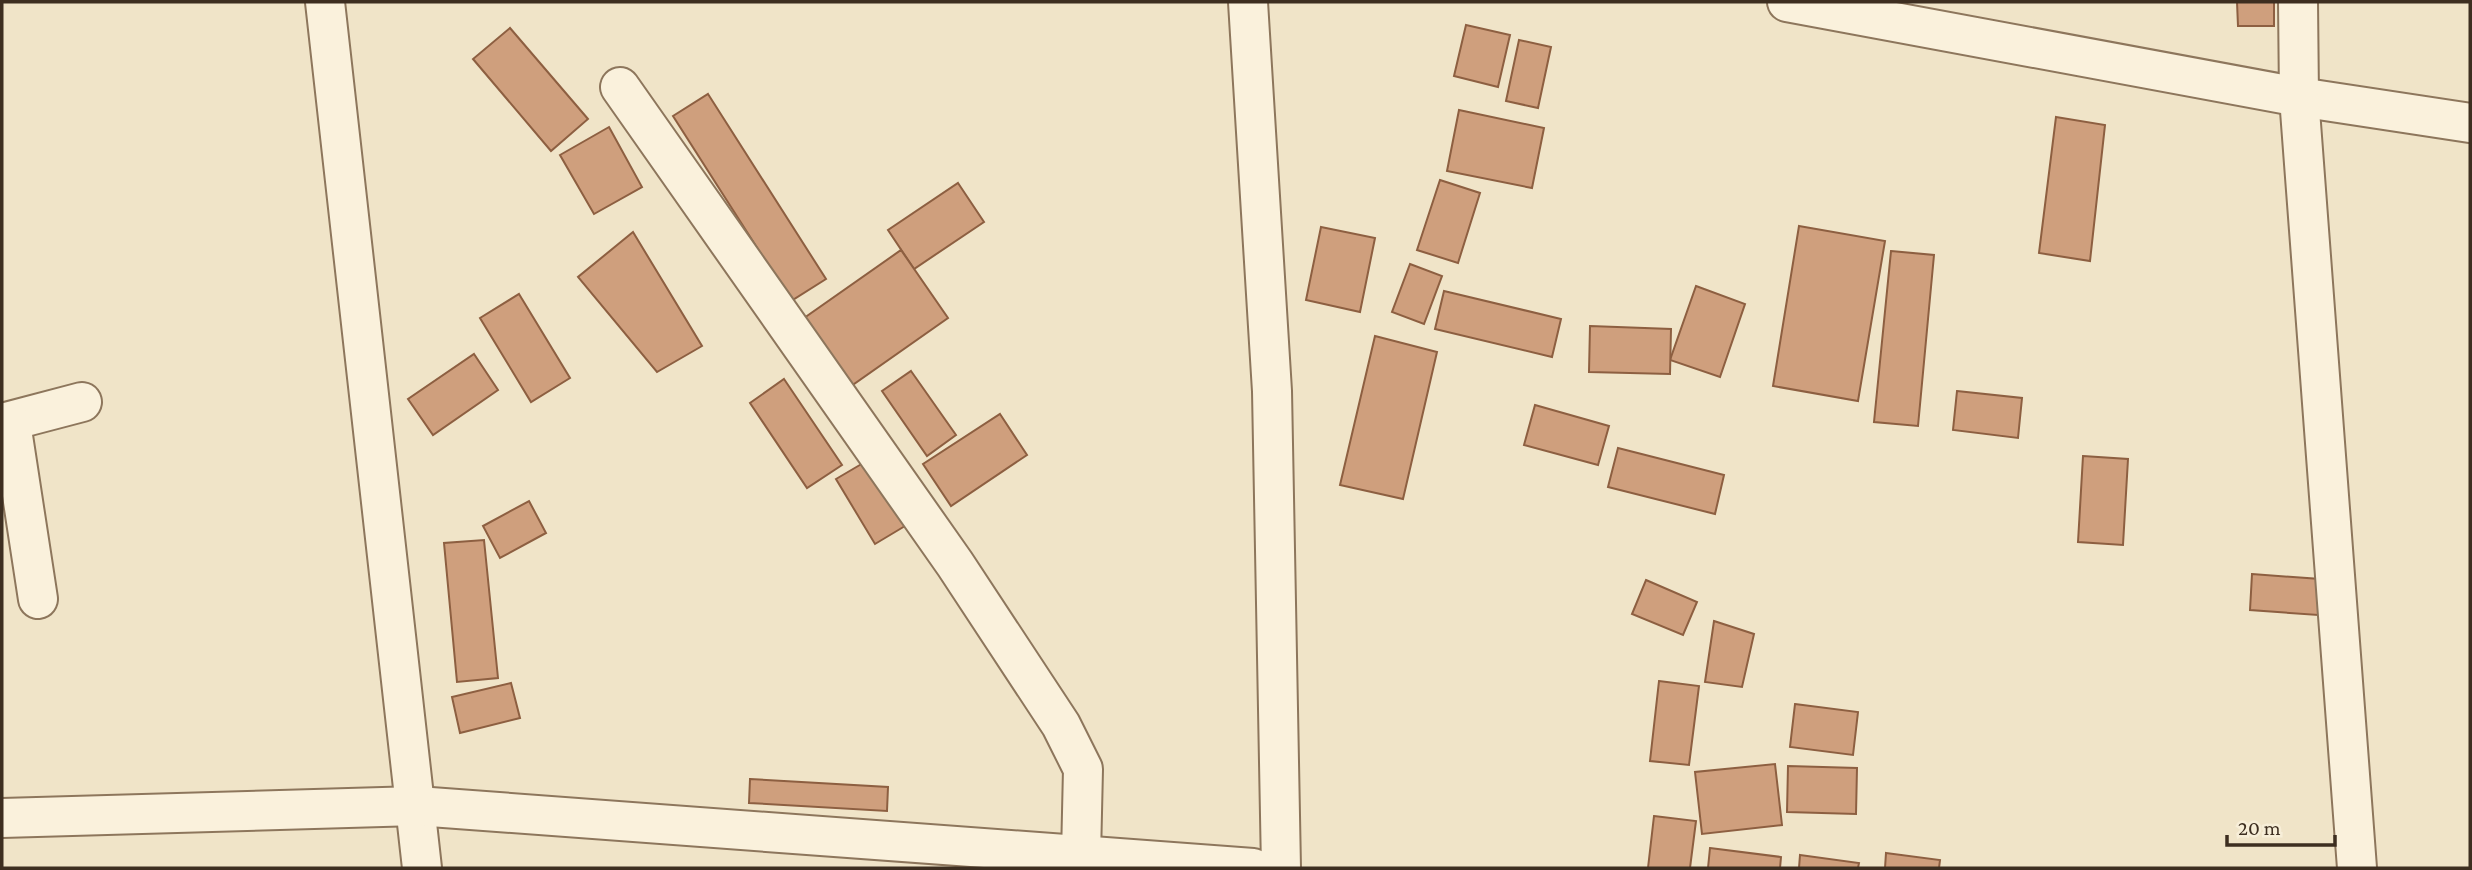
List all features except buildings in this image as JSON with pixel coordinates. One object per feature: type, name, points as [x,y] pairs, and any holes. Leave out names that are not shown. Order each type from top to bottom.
[{"type":"street","points":[[325,2],[422,868]]},
{"type":"street","points":[[1248,2],[1272,391],[1281,868]]},
{"type":"street","points":[[1787,2],[2299,97],[2470,123]]},
{"type":"street","points":[[2298,2],[2299,97],[2357,868]]},
{"type":"street","points":[[620,87],[955,564],[1062,725],[1083,769],[1080,856]]},
{"type":"street","points":[[38,599],[7,423],[82,402]]},
{"type":"street","points":[[2,818],[417,806],[1253,868]]}]
